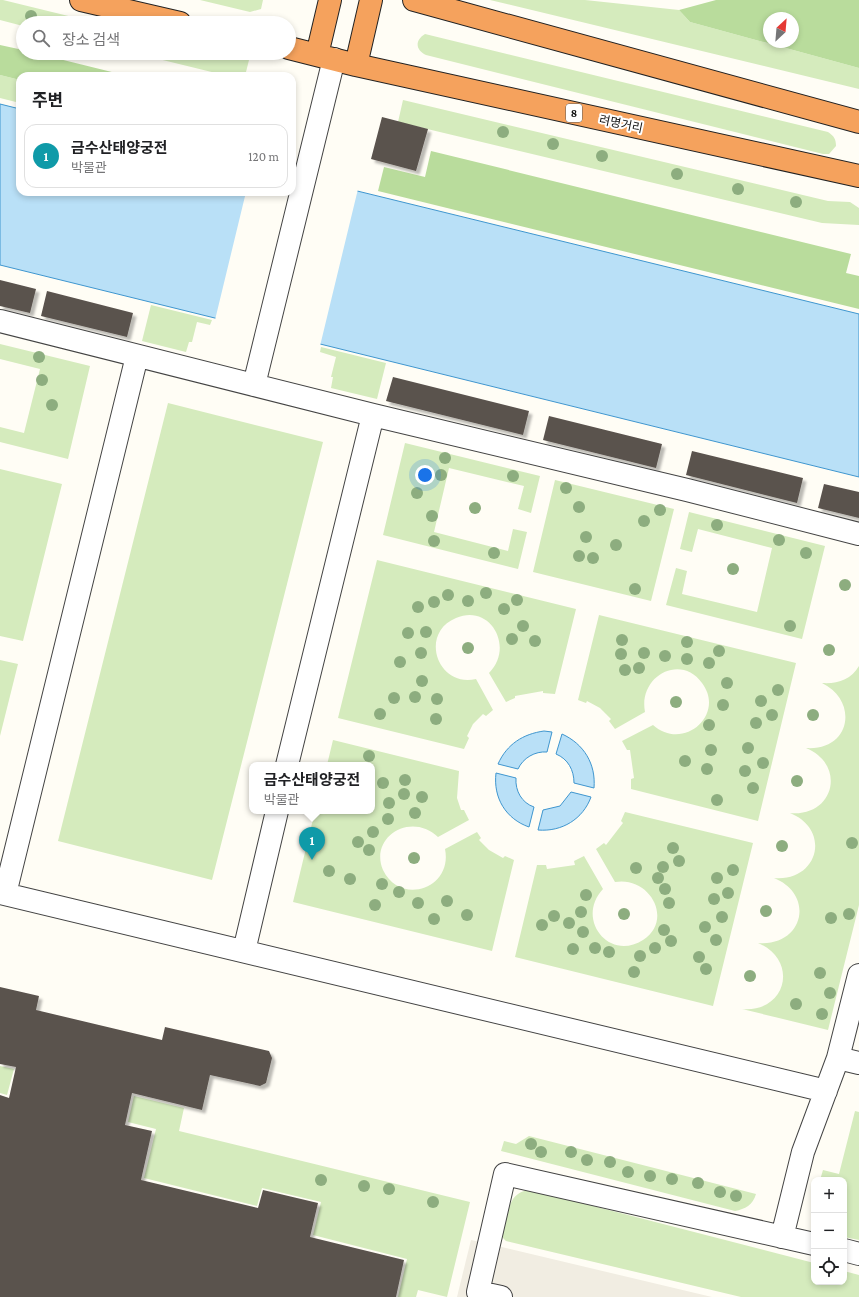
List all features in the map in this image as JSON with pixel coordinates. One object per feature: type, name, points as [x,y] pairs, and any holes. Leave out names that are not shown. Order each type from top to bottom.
[{"type":"highway","points":[[82,0],[150,16]]},
{"type":"highway","points":[[325,57],[330,0]]},
{"type":"highway","points":[[356,65],[371,0]]},
{"type":"highway","points":[[414,0],[859,122]]},
{"type":"highway","name":"려명거리","points":[[296,50],[356,65],[859,176]]},
{"type":"street","points":[[254,385],[310,162],[325,57]]},
{"type":"street","points":[[0,322],[373,415],[668,485],[859,534]]},
{"type":"street","points":[[137,356],[3,894],[826,1091]]},
{"type":"street","points":[[288,762],[373,415]]},
{"type":"street","points":[[244,951],[275,814]]},
{"type":"street","points":[[782,1237],[803,1152],[838,1058],[859,975]]},
{"type":"street","points":[[838,1058],[859,1063]]},
{"type":"street","points":[[501,1297],[478,1292],[505,1174],[811,1243]]},
{"type":"street","points":[[847,1251],[859,1254]]},
{"type":"green space","points":[[0,0],[68,16],[16,16],[16,24],[0,20]]},
{"type":"green space","points":[[200,0],[263,0],[261,9],[250,12]]},
{"type":"green space","points":[[490,0],[585,0],[679,10],[690,22],[763,42],[763,48],[786,48],[859,68],[859,89]]},
{"type":"green space","points":[[716,0],[859,0],[859,68],[786,48],[799,48],[799,12],[763,12],[763,42],[690,22],[679,10]]},
{"type":"green space","points":[[425,34],[828,132],[836,141],[836,146],[829,154],[823,154],[426,55],[418,48],[419,39]]},
{"type":"green space","points":[[0,45],[16,48],[16,60],[63,60],[112,72],[16,72],[16,79],[0,75]]},
{"type":"green space","points":[[163,60],[249,60],[246,72],[212,72]]},
{"type":"green space","points":[[0,75],[16,79],[16,102],[0,98]]},
{"type":"green space","points":[[403,100],[828,201],[850,202],[859,208],[859,225],[822,223],[398,122]]},
{"type":"green space","points":[[431,151],[851,254],[846,273],[859,276],[859,309],[378,191],[384,167],[425,177]]},
{"type":"green space","points":[[151,305],[212,320],[210,325],[197,322],[192,342],[189,342],[186,352],[142,341]]},
{"type":"green space","points":[[0,344],[90,366],[68,459],[0,442],[0,427],[24,433],[40,369],[0,359]]},
{"type":"green space","points":[[321,347],[386,363],[377,399],[331,388],[333,377],[331,377],[336,357],[320,352]]},
{"type":"green space","points":[[168,403],[323,442],[212,880],[58,841]]},
{"type":"green space","points":[[405,443],[540,476],[531,513],[518,509],[524,486],[449,468],[434,532],[508,551],[513,529],[527,532],[518,569],[383,535]]},
{"type":"green space","points":[[0,469],[62,484],[23,641],[0,636]]},
{"type":"green space","points":[[555,480],[674,509],[651,601],[533,572]]},
{"type":"green space","points":[[689,512],[825,546],[802,639],[666,605],[676,568],[687,571],[682,594],[757,612],[772,548],[698,529],[692,552],[680,549]]},
{"type":"green space","points":[[377,560],[576,609],[555,694],[543,693],[543,691],[515,696],[515,698],[506,702],[489,673],[496,663],[500,651],[499,640],[495,630],[488,622],[479,617],[468,615],[456,618],[445,625],[438,635],[436,646],[438,658],[443,668],[451,675],[462,680],[476,679],[493,710],[486,716],[483,714],[473,724],[467,736],[469,738],[464,749],[338,718]]},
{"type":"green space","points":[[599,615],[796,663],[758,821],[631,789],[631,779],[634,778],[630,750],[627,750],[622,741],[653,725],[665,732],[677,734],[688,732],[698,726],[705,717],[709,707],[708,695],[702,683],[693,674],[683,670],[673,670],[663,673],[654,679],[648,688],[645,699],[645,712],[615,729],[609,721],[611,719],[600,708],[587,701],[586,703],[578,700]]},
{"type":"green space","points":[[0,660],[18,664],[0,736]]},
{"type":"green space","points":[[859,666],[859,905],[828,1030],[742,1009],[757,1008],[769,1003],[778,994],[782,984],[783,972],[779,961],[771,951],[758,943],[773,942],[785,937],[794,929],[799,918],[799,907],[796,896],[787,886],[774,878],[789,877],[801,872],[809,864],[814,853],[815,842],[811,831],[803,821],[790,813],[805,812],[817,807],[825,799],[830,788],[831,777],[827,766],[819,756],[806,748],[821,747],[833,742],[841,733],[845,723],[845,712],[841,701],[834,691],[822,683],[833,683],[848,678]]},
{"type":"green space","points":[[333,740],[459,771],[457,798],[461,810],[464,810],[469,820],[438,837],[427,830],[416,827],[405,827],[395,831],[387,838],[382,847],[380,858],[383,870],[391,881],[401,888],[412,890],[423,888],[433,883],[441,874],[445,863],[445,849],[477,832],[481,838],[479,840],[489,850],[503,858],[505,856],[514,860],[492,951],[293,902],[314,814],[375,814],[375,762],[328,762]]},
{"type":"green space","points":[[625,812],[753,843],[713,1006],[515,957],[537,865],[546,865],[547,869],[575,865],[574,861],[584,856],[603,889],[595,901],[593,913],[594,924],[600,934],[608,941],[618,946],[630,945],[643,940],[652,932],[657,922],[657,911],[654,901],[647,892],[638,886],[628,882],[615,882],[596,849],[604,843],[606,845],[623,823],[621,821]]},
{"type":"green space","points":[[0,1066],[14,1069],[7,1095],[0,1093]]},
{"type":"green space","points":[[134,1096],[184,1108],[179,1131],[470,1202],[447,1297],[418,1290],[416,1297],[398,1297],[407,1259],[313,1235],[321,1202],[262,1188],[257,1206],[144,1178],[156,1129],[128,1122]]},
{"type":"green space","points":[[855,1111],[859,1112],[859,1240],[847,1238],[847,1177],[821,1177],[823,1170],[839,1174]]},
{"type":"green space","points":[[529,1136],[756,1194],[755,1198],[748,1206],[735,1211],[501,1151],[504,1141],[516,1144]]},
{"type":"green space","points":[[531,1190],[811,1262],[811,1285],[847,1285],[847,1272],[859,1275],[859,1297],[741,1297],[506,1241],[503,1238],[503,1233],[510,1205],[517,1194],[523,1191]]},
{"type":"shaded area","points":[[471,1240],[489,1244],[712,1297],[457,1297]]},
{"type":"water","points":[[0,104],[16,108],[16,196],[296,196],[296,176],[859,314],[859,477],[0,265]]},
{"type":"water","points":[[536,732],[552,732],[547,752],[530,756],[520,765],[518,769],[498,764],[506,751],[516,741]]},
{"type":"water","points":[[562,734],[577,743],[587,756],[593,771],[594,788],[574,783],[570,766],[564,759],[556,754]]},
{"type":"water","points":[[496,773],[516,778],[520,796],[526,803],[534,807],[529,827],[514,819],[503,806],[497,791]]},
{"type":"water","points":[[571,792],[591,797],[583,812],[577,818],[563,826],[555,829],[538,830],[543,810],[560,806]]},
{"type":"pier","points":[[296,174],[358,189],[320,346],[215,320],[245,196],[296,196]]},
{"type":"building","points":[[382,117],[428,129],[416,171],[371,159]]},
{"type":"building","points":[[0,280],[36,289],[30,313],[0,306]]},
{"type":"building","points":[[47,291],[133,313],[127,337],[41,316]]},
{"type":"building","points":[[393,377],[529,411],[523,435],[386,401]]},
{"type":"building","points":[[549,416],[662,444],[656,468],[543,440]]},
{"type":"building","points":[[692,451],[803,478],[797,503],[686,475]]},
{"type":"building","points":[[824,484],[859,492],[859,518],[818,508]]},
{"type":"building","points":[[0,987],[39,996],[36,1010],[162,1040],[165,1027],[269,1051],[272,1058],[266,1083],[260,1086],[210,1075],[202,1110],[132,1093],[125,1125],[152,1131],[141,1180],[258,1208],[263,1190],[318,1203],[310,1237],[404,1260],[396,1297],[0,1297],[0,1095],[9,1098],[16,1067],[0,1064]]},
{"type":"place","name":"금수산태양궁전","points":[[312,860]]}]
